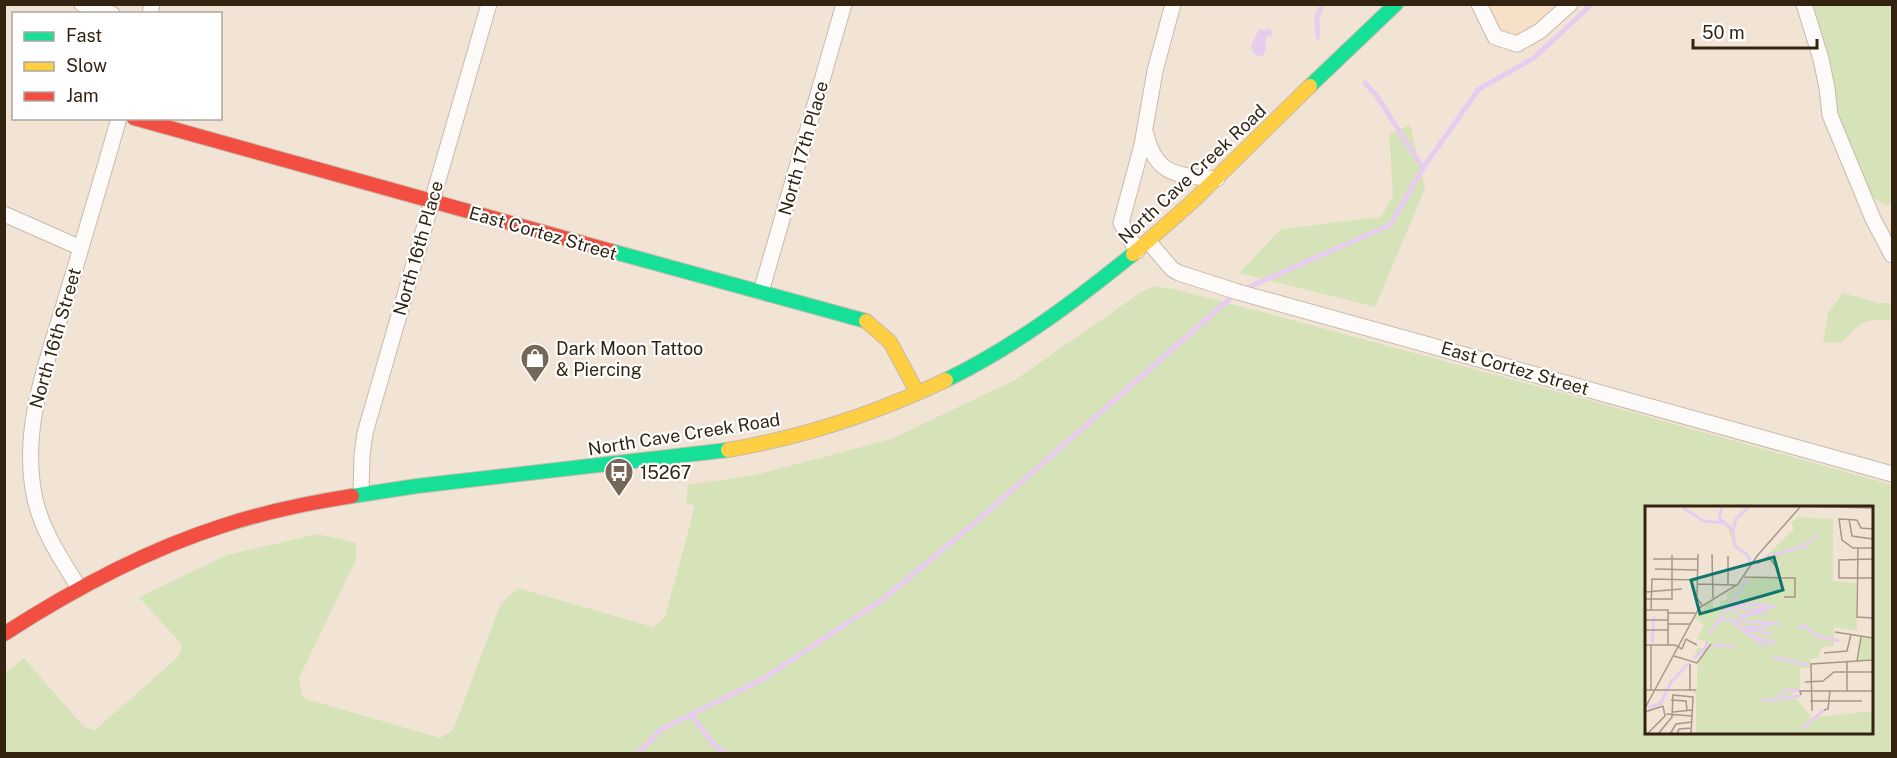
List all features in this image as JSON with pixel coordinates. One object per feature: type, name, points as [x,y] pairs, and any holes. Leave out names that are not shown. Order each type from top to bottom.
[{"type":"main road","name":"North Cave Creek Road","points":[[4,634],[46,606],[79,588],[167,546],[222,526],[268,513],[361,494],[729,449],[784,438],[832,424],[886,406],[917,392],[1005,348],[1076,298],[1143,246],[1216,179],[1396,4]]},
{"type":"main road","name":"East Cortez Street","points":[[142,120],[865,320],[884,334],[903,363],[917,392]]},
{"type":"street","points":[[82,4],[106,12]]},
{"type":"street","name":"North 16th Place","points":[[361,494],[365,433],[489,4]]},
{"type":"street","name":"North 17th Place","points":[[761,292],[844,4]]},
{"type":"street","name":"East Cortez Street","points":[[1173,4],[1155,71],[1145,131],[1121,224],[1143,246],[1172,269],[1238,292],[1893,474]]},
{"type":"street","points":[[1479,4],[1495,37],[1517,44],[1540,31],[1570,4]]},
{"type":"street","points":[[1803,4],[1821,59],[1830,115],[1873,219],[1893,255]]},
{"type":"street","name":"North 16th Street","points":[[79,588],[49,537],[34,497],[29,457],[34,405],[118,120]]},
{"type":"street","points":[[1145,131],[1149,148],[1161,166],[1187,176],[1216,179]]},
{"type":"street","points":[[4,214],[81,248]]},
{"type":"shaded area","points":[[1484,5],[1564,5],[1520,40],[1498,33]]},
{"type":"shaded area","points":[[1266,28],[1273,30],[1271,37],[1267,36],[1265,46],[1267,46],[1263,57],[1254,54],[1251,46],[1259,29],[1265,31]]},
{"type":"green space","points":[[1809,5],[1892,5],[1892,202],[1886,206],[1869,194],[1834,114],[1832,67]]},
{"type":"green space","points":[[1410,125],[1425,189],[1375,307],[1239,273],[1281,229],[1381,217],[1393,196],[1389,134]]},
{"type":"green space","points":[[1153,286],[1174,289],[1285,318],[1892,485],[1892,753],[5,753],[5,673],[24,658],[84,727],[95,730],[178,657],[182,645],[139,597],[227,555],[318,534],[356,543],[356,560],[299,678],[303,698],[440,738],[453,730],[501,603],[518,588],[653,627],[665,617],[695,506],[686,503],[688,485],[755,475],[891,439],[1015,380]]},
{"type":"green space","points":[[1843,293],[1879,303],[1892,303],[1892,321],[1869,321],[1859,326],[1842,342],[1823,343],[1828,313]]},
{"type":"waterway","points":[[1318,37],[1317,16],[1323,4]]},
{"type":"waterway","points":[[1242,290],[1390,225],[1423,168],[1479,89],[1534,58],[1592,4]]},
{"type":"waterway","points":[[1365,83],[1376,95],[1423,168]]},
{"type":"waterway","points":[[637,754],[662,729],[763,679],[882,600],[977,521],[1234,295]]},
{"type":"waterway","points":[[691,715],[716,747],[728,754]]},
{"type":"traffic: fast","points":[[1310,86],[1396,4]]},
{"type":"traffic: fast","points":[[611,251],[866,321]]},
{"type":"traffic: fast","points":[[946,380],[1020,338],[1089,289],[1133,254]]},
{"type":"traffic: fast","points":[[352,496],[417,486],[728,450]]},
{"type":"traffic: slow","points":[[1133,254],[1192,202],[1310,86]]},
{"type":"traffic: slow","points":[[866,321],[890,342],[917,392]]},
{"type":"traffic: slow","points":[[728,450],[812,431],[893,403],[946,380]]},
{"type":"traffic: jam","points":[[141,120],[611,251]]},
{"type":"traffic: jam","points":[[4,634],[82,587],[165,547],[254,516],[352,496]]},
{"type":"place","name":"Dark Moon Tattoo & Piercing","points":[[535,384]]},
{"type":"place","name":"15267","points":[[619,498]]}]
